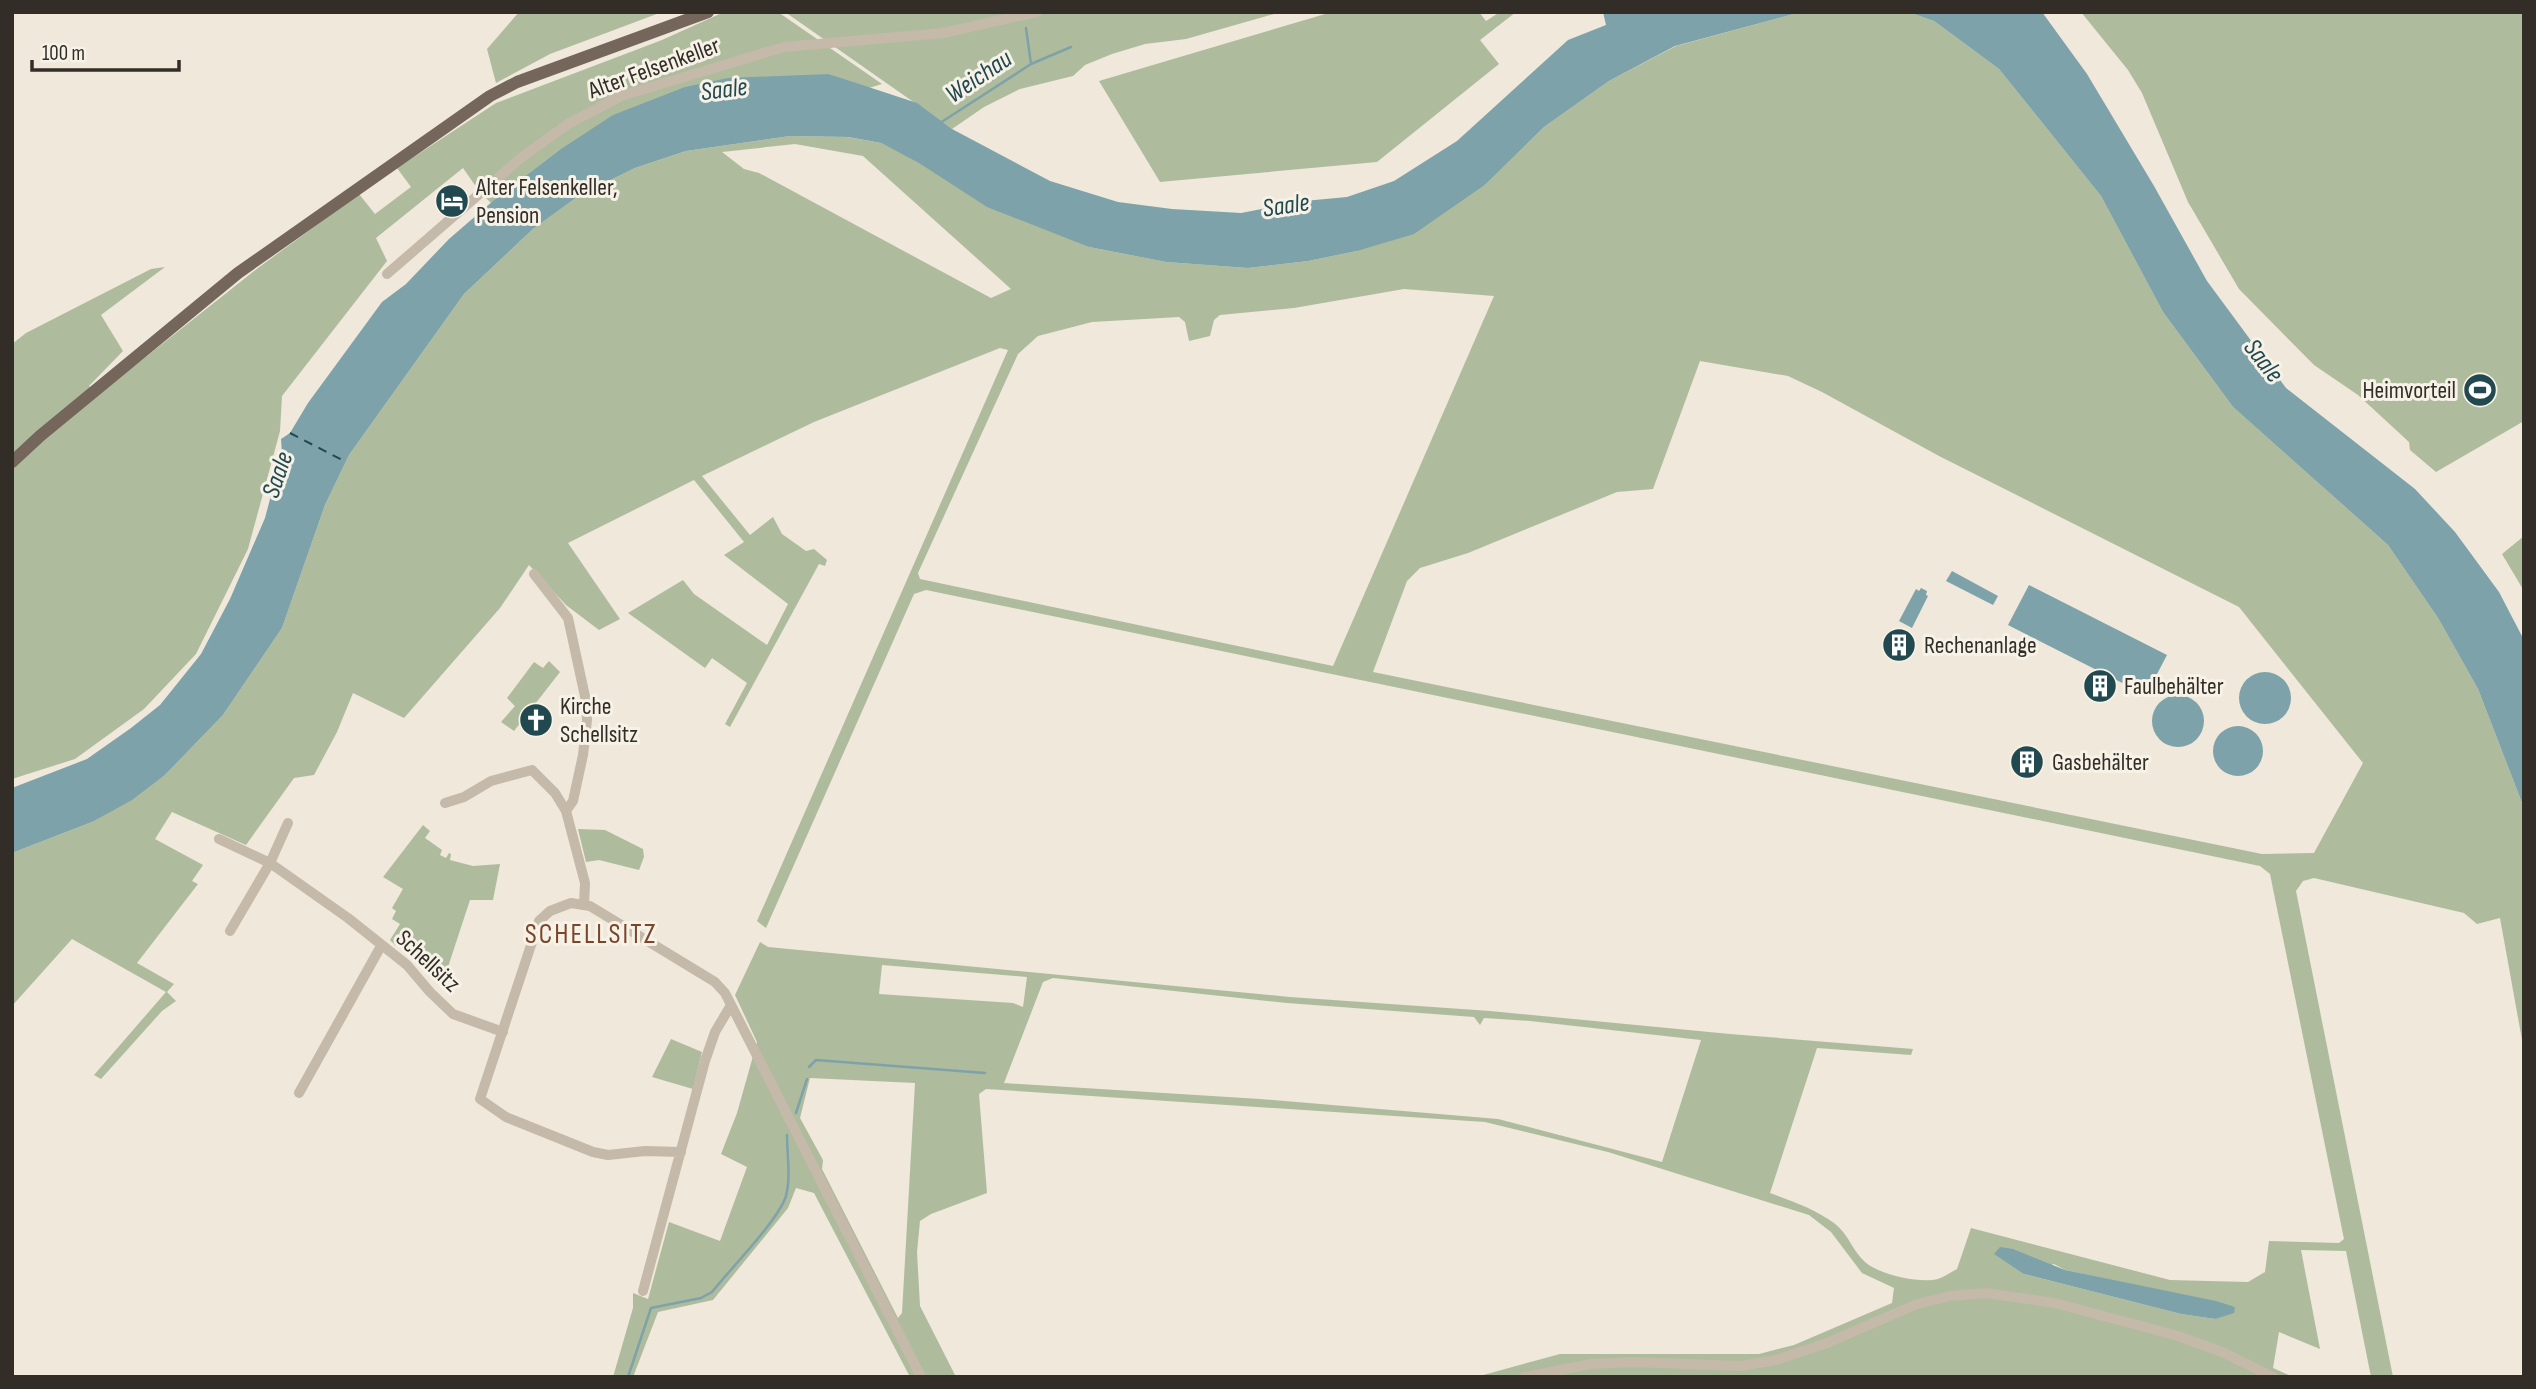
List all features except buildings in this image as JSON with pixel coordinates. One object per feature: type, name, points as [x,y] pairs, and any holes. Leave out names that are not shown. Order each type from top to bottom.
[{"type":"main road","points":[[12,462],[238,274],[490,96],[527,78],[708,12]]},
{"type":"street","name":"Alter Felsenkeller","points":[[387,274],[522,157],[595,109],[621,96],[761,53],[811,44],[943,33],[1037,12]]},
{"type":"street","points":[[534,574],[568,618],[586,701],[583,755],[573,801],[566,811]]},
{"type":"street","points":[[445,803],[464,797],[491,781],[532,770],[555,793],[566,811],[585,883],[584,905]]},
{"type":"street","points":[[230,931],[270,863],[288,823]]},
{"type":"street","name":"Schellsitz","points":[[219,839],[270,863],[348,918],[407,965],[453,1014],[503,1032]]},
{"type":"street","points":[[681,1152],[645,1151],[608,1155],[593,1152],[506,1117],[481,1099],[539,921],[550,911],[571,903],[596,908],[715,982],[724,993],[921,1377]]},
{"type":"street","points":[[299,1093],[381,946]]},
{"type":"street","points":[[643,1291],[705,1061],[731,1005]]},
{"type":"street","points":[[1524,1377],[1591,1364],[1634,1362],[1741,1366],[1776,1360],[1827,1343],[1917,1304],[1950,1296],[1986,1293],[2055,1303],[2178,1336],[2222,1352],[2273,1377]]},
{"type":"green space","points":[[519,12],[662,12],[550,54],[496,83],[487,49]]},
{"type":"green space","points":[[724,12],[778,12],[882,84],[869,88],[829,74],[558,151],[491,203],[463,168],[376,238],[387,261],[282,396],[280,431],[248,549],[196,654],[144,709],[75,759],[12,779],[12,344],[26,333],[151,269],[165,267],[101,315],[123,351],[89,386],[99,394],[258,268],[359,194],[375,214],[411,187],[397,168],[496,103],[662,40]]},
{"type":"green space","points":[[785,12],[1281,12],[1186,39],[1145,44],[1112,54],[1085,65],[1073,76],[1020,89],[984,107],[952,129]]},
{"type":"green space","points":[[1332,12],[1479,12],[1486,21],[1500,12],[1516,12],[1480,40],[1499,64],[1377,162],[1160,182],[1099,81]]},
{"type":"green space","points":[[1801,12],[1908,12],[1934,21],[1999,69],[2101,196],[2163,312],[2233,407],[2388,545],[2438,618],[2478,689],[2524,808],[2524,1051],[2500,918],[2477,924],[2464,913],[2314,878],[2303,881],[2296,891],[2393,1377],[2371,1377],[2346,1251],[2301,1250],[2320,1349],[2279,1332],[2273,1368],[2293,1377],[1476,1377],[1560,1354],[1759,1354],[1794,1345],[1892,1303],[1894,1288],[1862,1273],[1831,1232],[1809,1215],[1608,1152],[1485,1122],[986,1089],[979,1094],[987,1193],[931,1214],[920,1221],[917,1252],[920,1306],[956,1377],[910,1377],[814,1193],[796,1188],[788,1208],[713,1300],[658,1312],[633,1377],[613,1377],[633,1308],[633,1293],[648,1299],[669,1222],[720,1241],[747,1167],[721,1154],[737,1113],[757,1042],[735,995],[760,942],[768,947],[1290,997],[1490,1011],[1913,1049],[1911,1055],[1817,1048],[1770,1193],[1811,1209],[1834,1223],[1861,1258],[1871,1266],[1910,1279],[1938,1279],[1957,1269],[1971,1228],[2170,1280],[2248,1282],[2265,1272],[2269,1241],[2339,1243],[2344,1239],[2270,874],[2260,866],[926,590],[914,594],[766,928],[757,921],[1008,350],[1000,348],[814,422],[702,476],[750,535],[773,517],[782,534],[806,551],[814,549],[827,560],[825,566],[819,564],[730,727],[725,724],[747,683],[712,658],[705,668],[628,613],[683,580],[694,594],[767,645],[788,604],[724,555],[744,542],[694,480],[568,543],[620,619],[599,630],[566,605],[529,565],[500,608],[404,718],[353,693],[337,732],[314,775],[294,778],[246,845],[172,812],[155,839],[203,865],[192,881],[198,884],[137,963],[174,984],[167,992],[176,1001],[162,1011],[101,1079],[94,1075],[166,992],[72,939],[12,1006],[12,853],[92,822],[166,774],[223,715],[282,628],[325,505],[349,455],[464,294],[533,229],[580,195],[635,168],[686,151],[790,136],[847,137],[881,143],[1089,247],[1166,262],[1248,268],[1308,261],[1357,251],[1486,184],[1544,127],[1609,81],[1676,46]],"holes":[[[795,144],[863,156],[1011,289],[991,298],[759,173],[744,169],[722,152]],[[1404,289],[1494,296],[1333,666],[920,579],[918,573],[1018,354],[1038,336],[1092,322],[1179,317],[1185,322],[1189,341],[1210,336],[1214,320],[1220,315],[1294,308]],[[1700,361],[1788,376],[1939,456],[2239,607],[2363,763],[2314,853],[2262,854],[1373,672],[1407,581],[1420,568],[1468,553],[1617,492],[1653,489]],[[882,965],[1027,977],[1023,1007],[1013,1003],[879,994]],[[1053,978],[1287,1003],[1474,1017],[1480,1025],[1484,1018],[1530,1021],[1701,1040],[1662,1162],[1498,1119],[1260,1099],[1004,1083],[1043,982]],[[810,1078],[915,1083],[902,1313],[898,1318],[822,1169],[823,1160],[800,1118]],[[2054,1264],[2065,1270],[2235,1307],[2215,1319],[2181,1314],[2024,1274]]]},
{"type":"green space","points":[[2081,12],[2524,12],[2524,421],[2436,472],[2410,450],[2409,442],[2358,395],[2314,365],[2239,289],[2188,202],[2142,93],[2128,70]]},
{"type":"green space","points":[[2524,536],[2524,591],[2502,554]]},
{"type":"green space","points":[[549,661],[560,672],[514,731],[501,722],[515,706],[507,698],[534,662],[543,668]]},
{"type":"green space","points":[[423,825],[430,831],[425,838],[442,850],[440,855],[446,858],[449,853],[450,860],[473,866],[500,864],[493,900],[470,900],[445,976],[423,964],[429,955],[421,948],[419,951],[402,939],[396,946],[390,940],[400,924],[392,919],[396,911],[392,908],[403,889],[383,877]]},
{"type":"green space","points":[[578,829],[605,830],[643,849],[644,857],[639,870],[599,860],[586,862]]},
{"type":"green space","points":[[671,1039],[702,1052],[693,1089],[652,1077]]},
{"type":"water","name":"Saale","points":[[1603,12],[1801,12],[1675,46],[1609,81],[1544,127],[1486,184],[1414,234],[1357,251],[1308,261],[1248,268],[1166,262],[1089,247],[987,207],[919,163],[881,143],[848,137],[790,136],[686,151],[635,168],[580,195],[533,229],[464,294],[349,455],[325,505],[282,628],[223,715],[166,774],[132,800],[92,822],[12,853],[12,788],[87,759],[131,728],[160,705],[201,654],[230,599],[265,518],[282,454],[281,439],[290,433],[308,403],[382,302],[406,284],[449,239],[493,201],[558,151],[613,115],[685,87],[728,78],[829,74],[917,103],[952,129],[1050,181],[1118,202],[1172,209],[1241,213],[1304,201],[1347,197],[1394,181],[1457,141],[1568,40],[1606,25]]},
{"type":"water","name":"Saale","points":[[1908,12],[2042,12],[2087,74],[2207,281],[2286,388],[2415,489],[2455,532],[2499,592],[2524,640],[2524,808],[2478,689],[2438,618],[2388,545],[2233,407],[2163,312],[2101,196],[1999,69],[1934,21]]},
{"type":"water","points":[[1952,571],[1998,596],[1993,605],[1946,581]]},
{"type":"water","points":[[2029,585],[2167,655],[2146,695],[2008,625]]},
{"type":"water","points":[[1921,588],[1927,591],[1928,596],[1912,628],[1899,621],[1916,589],[1919,591]]},
{"type":"water","points":[[2265,672],[2275,674],[2283,680],[2289,688],[2289,708],[2283,716],[2275,722],[2265,724],[2255,722],[2247,716],[2241,708],[2239,698],[2241,688],[2247,680],[2255,674]]},
{"type":"water","points":[[2178,695],[2188,697],[2196,703],[2202,711],[2202,731],[2196,739],[2188,745],[2178,747],[2168,745],[2160,739],[2154,731],[2152,721],[2154,711],[2160,703],[2168,697]]},
{"type":"water","points":[[2228,727],[2248,727],[2262,741],[2262,761],[2248,775],[2228,775],[2214,761],[2214,741]]},
{"type":"water","points":[[2000,1247],[2013,1249],[2065,1270],[2216,1301],[2235,1307],[2234,1313],[2215,1319],[2181,1314],[2024,1274],[1994,1254]]},
{"type":"waterway","name":"Weichau","points":[[1026,28],[1031,64]]},
{"type":"waterway","name":"Weichau","points":[[940,123],[1031,64],[1071,47]]},
{"type":"waterway","points":[[809,1067],[816,1060],[985,1073]]},
{"type":"waterway","points":[[796,1113],[807,1079]]},
{"type":"waterway","points":[[628,1377],[651,1308],[701,1298],[712,1292],[774,1218],[786,1196],[789,1174],[787,1135]]},
{"type":"ferry route","points":[[290,433],[346,462]]},
{"type":"place","name":"Alter Felsenkeller, Pension","points":[[452,201]]},
{"type":"place","name":"Heimvorteil","points":[[2480,390]]},
{"type":"place","name":"Rechenanlage","points":[[1899,645]]},
{"type":"place","name":"Faulbehälter","points":[[2100,686]]},
{"type":"place","name":"Kirche Schellsitz","points":[[536,720]]},
{"type":"place","name":"Gasbehälter","points":[[2027,762]]},
{"type":"district","name":"SCHELLSITZ","points":[[591,934]]}]
